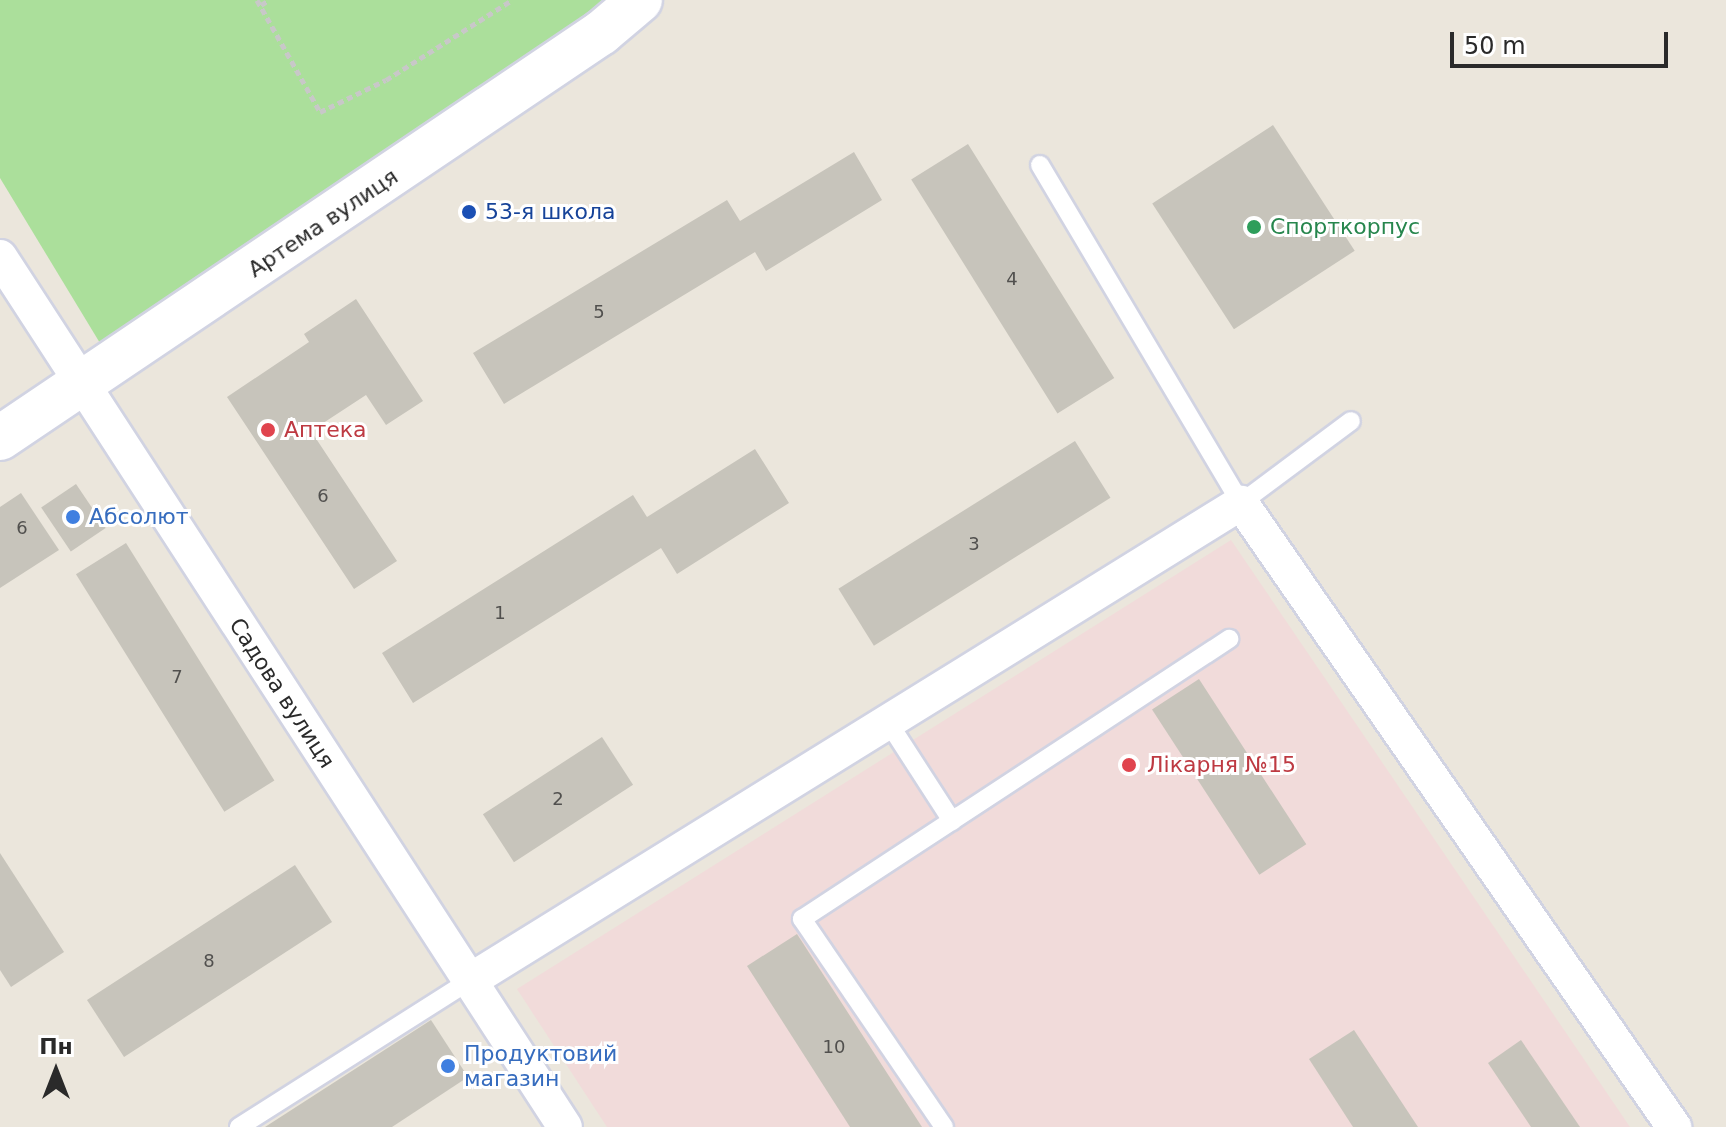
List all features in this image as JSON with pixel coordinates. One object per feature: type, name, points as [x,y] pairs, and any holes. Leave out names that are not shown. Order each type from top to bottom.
[{"type":"street","name":"Артема вулиця","points":[[0,438],[588,42],[640,0]]},
{"type":"street","name":"Садова вулиця","points":[[0,257],[80,387],[565,1127]]},
{"type":"street","points":[[471,980],[1241,503],[1674,1127]]},
{"type":"lane","points":[[1040,165],[1241,503],[1351,421]]},
{"type":"lane","points":[[944,1127],[802,919],[1229,639]]},
{"type":"lane","points":[[888,722],[952,821]]},
{"type":"lane","points":[[239,1127],[471,980]]},
{"type":"path","points":[[269,0],[259,2],[320,112],[400,73],[512,0]]},
{"type":"shaded area","name":"Лікарня №15","points":[[1231,540],[1630,1127],[607,1127],[517,989]]},
{"type":"green space","points":[[0,0],[614,0],[106,353],[0,178]]},
{"type":"building","name":"Спорткорпус","points":[[1273,125],[1355,251],[1234,329],[1152,203]]},
{"type":"building","points":[[968,144],[1114,378],[1057,414],[911,180]]},
{"type":"building","points":[[854,152],[882,200],[766,271],[755,252],[504,404],[473,353],[727,200],[740,221]]},
{"type":"building","points":[[356,299],[423,401],[386,425],[366,395],[311,431],[397,561],[354,589],[227,397],[309,342],[304,334]]},
{"type":"building","points":[[1075,441],[1111,498],[874,646],[838,589]]},
{"type":"building","points":[[755,449],[789,503],[677,574],[661,548],[413,703],[382,653],[633,495],[647,517]]},
{"type":"building","name":"Абсолют","points":[[76,484],[106,528],[71,551],[41,507]]},
{"type":"building","points":[[21,493],[59,550],[0,588],[0,507]]},
{"type":"building","points":[[126,543],[274,780],[224,812],[76,574]]},
{"type":"building","points":[[1199,679],[1306,844],[1259,875],[1152,709]]},
{"type":"building","points":[[602,737],[633,785],[514,862],[483,814]]},
{"type":"building","points":[[0,853],[64,952],[11,987],[0,970]]},
{"type":"building","points":[[295,865],[332,922],[124,1057],[87,1000]]},
{"type":"building","points":[[797,934],[922,1127],[850,1127],[747,966]]},
{"type":"building","points":[[431,1020],[468,1077],[392,1127],[265,1127]]},
{"type":"building","points":[[1354,1030],[1418,1127],[1353,1127],[1309,1059]]},
{"type":"building","points":[[1521,1040],[1580,1127],[1531,1127],[1488,1063]]},
{"type":"place","name":"53-я школа","points":[[469,212]]},
{"type":"place","name":"Спорткорпус","points":[[1254,227]]},
{"type":"place","name":"Аптека","points":[[268,430]]},
{"type":"place","name":"Абсолют","points":[[73,517]]},
{"type":"place","name":"Лікарня №15","points":[[1129,765]]},
{"type":"place","name":"Продуктовий магазин","points":[[448,1066]]}]
